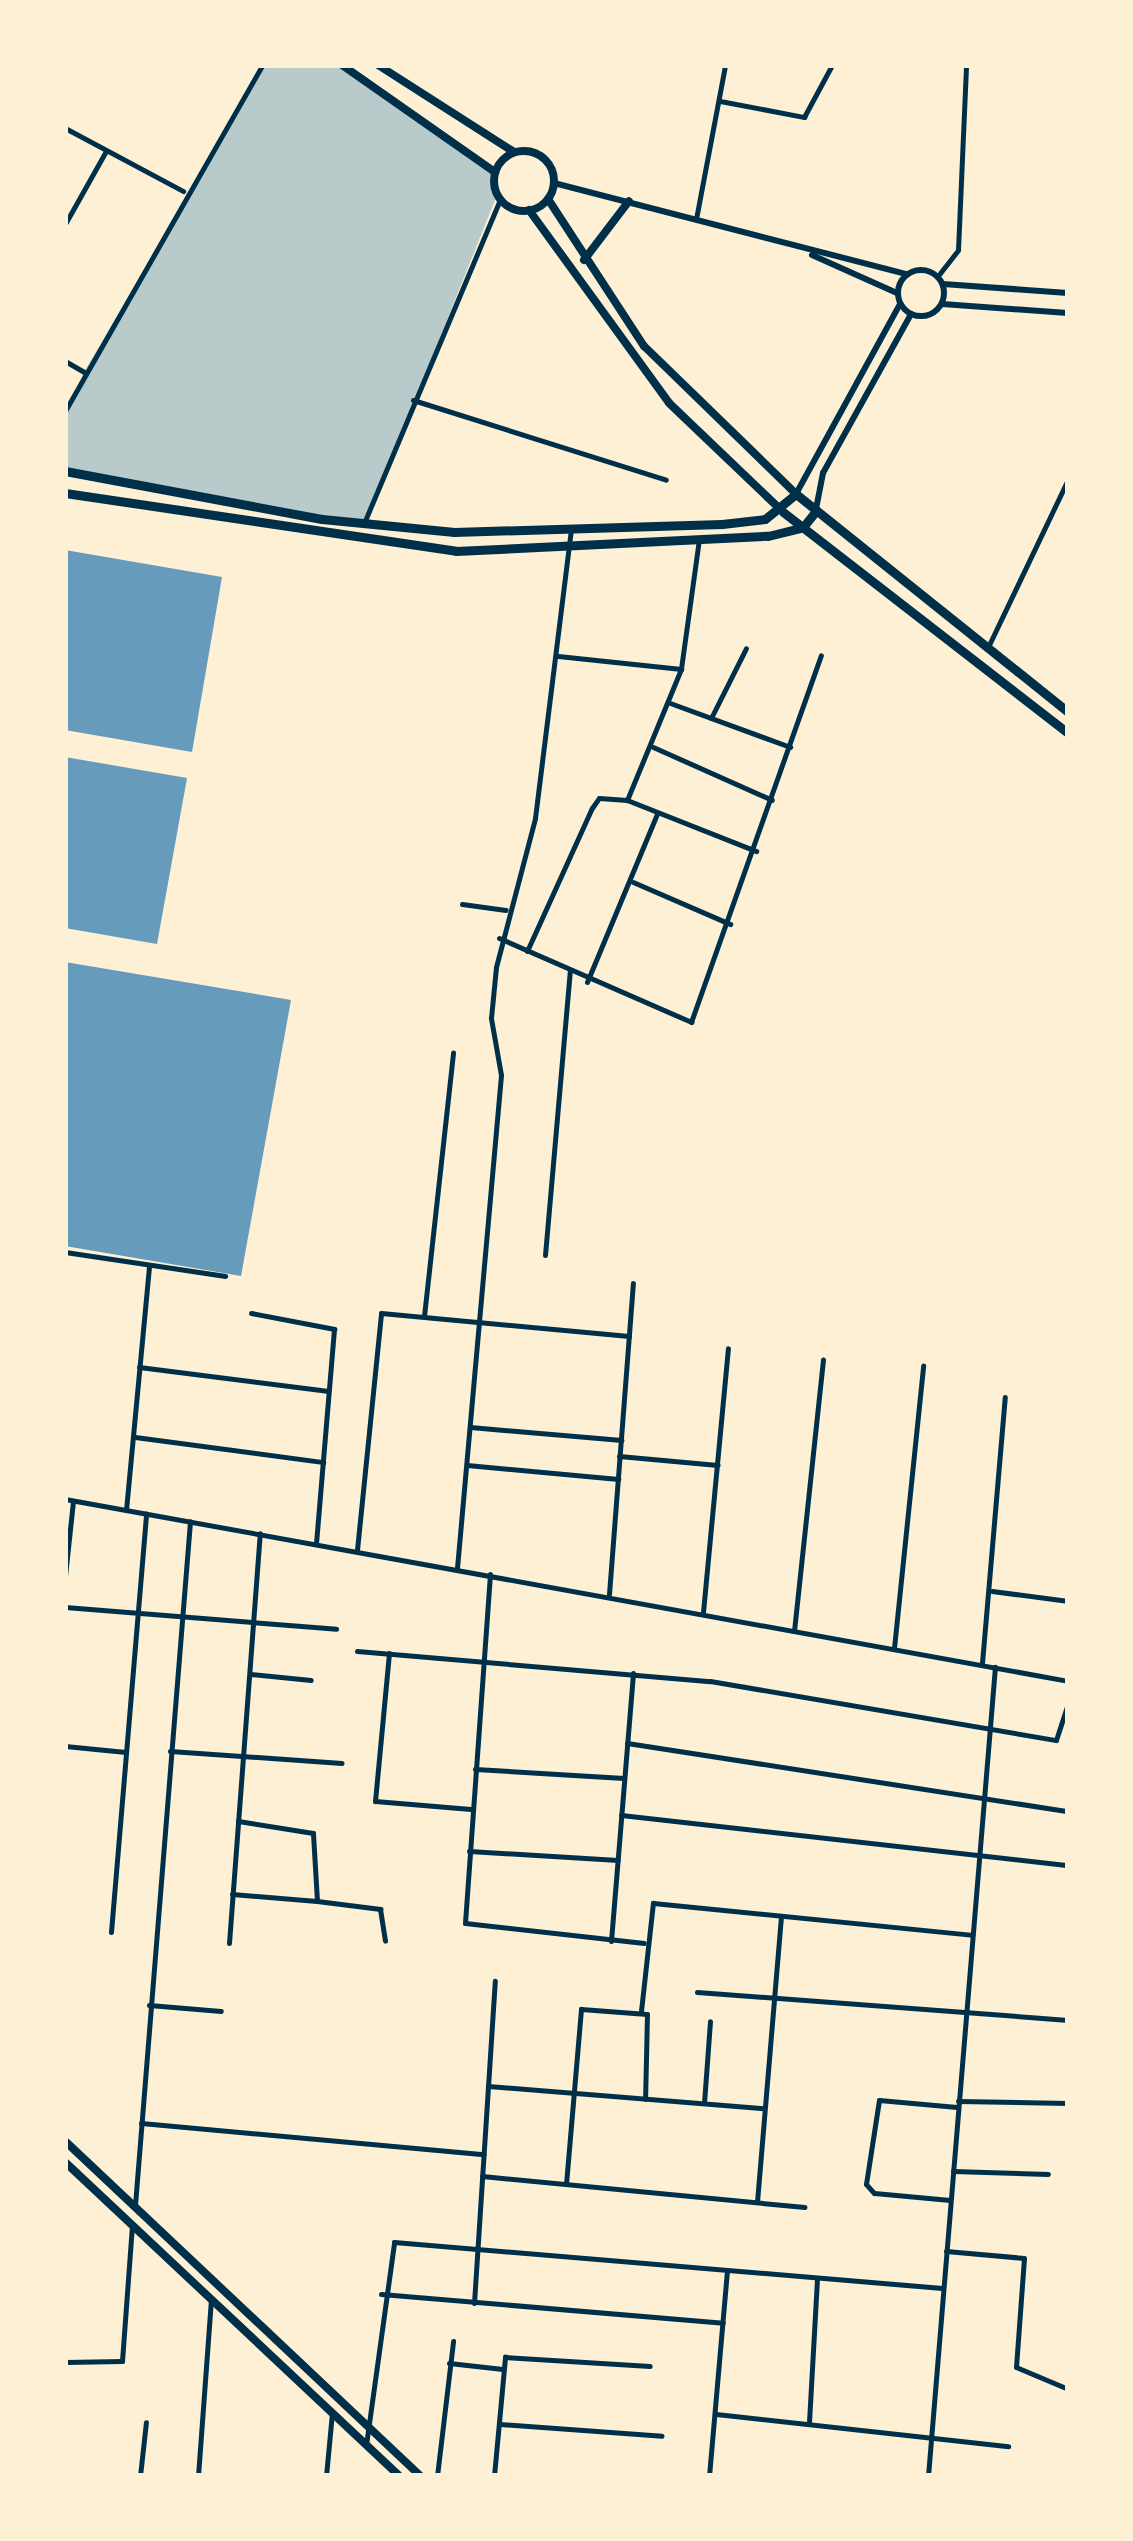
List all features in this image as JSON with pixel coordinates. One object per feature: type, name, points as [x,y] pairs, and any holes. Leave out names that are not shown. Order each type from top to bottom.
[{"type":"main road","points":[[342,65],[495,172],[500,198],[529,210],[669,403],[783,512],[1068,732]]},
{"type":"main road","points":[[378,65],[514,152],[544,158],[554,184],[548,198],[529,210]]},
{"type":"main road","points":[[495,172],[514,152]]},
{"type":"main road","points":[[548,198],[584,260],[674,380],[796,494],[1068,712]]},
{"type":"main road","points":[[584,260],[629,201]]},
{"type":"main road","points":[[65,471],[364,525],[571,530],[783,512],[796,494]]},
{"type":"main road","points":[[65,492],[410,550],[569,547],[698,539],[803,527],[816,510]]},
{"type":"main road","points":[[257,524],[259,508]]},
{"type":"main road","points":[[65,2142],[421,2476]]},
{"type":"main road","points":[[65,2162],[398,2476]]},
{"type":"main road","points":[[202,2290],[207,2276]]},
{"type":"main road","points":[[284,2367],[294,2357]]},
{"type":"main road","points":[[318,2400],[325,2389]]},
{"type":"street","points":[[65,411],[183,191],[262,65]]},
{"type":"street","points":[[696,221],[725,65]]},
{"type":"street","points":[[720,101],[804,117],[832,65]]},
{"type":"street","points":[[942,304],[940,280],[958,250],[966,65]]},
{"type":"street","points":[[65,128],[183,191]]},
{"type":"street","points":[[65,224],[106,151]]},
{"type":"street","points":[[554,184],[629,201],[811,254],[940,280],[1068,293]]},
{"type":"street","points":[[364,525],[500,198]]},
{"type":"street","points":[[811,254],[897,293]]},
{"type":"street","points":[[907,274],[897,293],[900,304],[911,314]]},
{"type":"street","points":[[796,494],[900,304]]},
{"type":"street","points":[[816,510],[822,472],[911,314],[942,304],[1068,313]]},
{"type":"street","points":[[65,360],[84,372]]},
{"type":"street","points":[[413,400],[666,480]]},
{"type":"street","points":[[987,650],[1068,478]]},
{"type":"street","points":[[458,1568],[501,1075],[490,1018],[499,938],[535,818],[571,530]]},
{"type":"street","points":[[628,800],[670,703],[680,669],[698,539]]},
{"type":"street","points":[[711,718],[746,648]]},
{"type":"street","points":[[499,938],[588,982],[691,1022],[756,851],[820,654]]},
{"type":"street","points":[[558,656],[680,669]]},
{"type":"street","points":[[670,703],[790,747]]},
{"type":"street","points":[[652,747],[772,800]]},
{"type":"street","points":[[526,951],[596,801],[628,800],[756,851]]},
{"type":"street","points":[[588,982],[657,813]]},
{"type":"street","points":[[632,882],[730,924]]},
{"type":"street","points":[[462,904],[506,910]]},
{"type":"street","points":[[546,1255],[570,971]]},
{"type":"street","points":[[424,1316],[452,1053]]},
{"type":"street","points":[[65,1252],[225,1276]]},
{"type":"street","points":[[126,1510],[149,1265]]},
{"type":"street","points":[[608,1595],[633,1283]]},
{"type":"street","points":[[251,1313],[331,1324],[316,1542]]},
{"type":"street","points":[[357,1550],[378,1317],[424,1316],[629,1336]]},
{"type":"street","points":[[704,1612],[728,1348]]},
{"type":"street","points":[[794,1631],[824,1360]]},
{"type":"street","points":[[894,1648],[922,1365]]},
{"type":"street","points":[[138,1368],[328,1391]]},
{"type":"street","points":[[982,1664],[992,1591],[1005,1397]]},
{"type":"street","points":[[470,1427],[621,1440]]},
{"type":"street","points":[[135,1438],[322,1462]]},
{"type":"street","points":[[620,1456],[718,1465]]},
{"type":"street","points":[[466,1464],[618,1478]]},
{"type":"street","points":[[65,1576],[69,1500],[704,1612],[1068,1681]]},
{"type":"street","points":[[112,1932],[146,1514]]},
{"type":"street","points":[[134,2208],[190,1521]]},
{"type":"street","points":[[229,1944],[260,1533]]},
{"type":"street","points":[[490,1574],[464,1923],[644,1943]]},
{"type":"street","points":[[992,1591],[1068,1602]]},
{"type":"street","points":[[65,1607],[336,1629]]},
{"type":"street","points":[[357,1651],[633,1673],[990,1733],[1059,1739],[1068,1703]]},
{"type":"street","points":[[389,1653],[375,1801],[472,1810]]},
{"type":"street","points":[[928,2476],[996,1667]]},
{"type":"street","points":[[611,1941],[633,1673]]},
{"type":"street","points":[[249,1674],[311,1680]]},
{"type":"street","points":[[627,1743],[1068,1811]]},
{"type":"street","points":[[65,1746],[126,1752]]},
{"type":"street","points":[[170,1751],[342,1763]]},
{"type":"street","points":[[475,1768],[624,1778]]},
{"type":"street","points":[[621,1815],[802,1830],[978,1861],[1068,1865]]},
{"type":"street","points":[[238,1820],[313,1833],[318,1900]]},
{"type":"street","points":[[469,1851],[618,1860]]},
{"type":"street","points":[[232,1894],[380,1909],[385,1941]]},
{"type":"street","points":[[644,2099],[652,2027],[641,2011],[644,1943],[652,1902],[972,1935]]},
{"type":"street","points":[[757,2202],[781,1918]]},
{"type":"street","points":[[474,2303],[495,1980]]},
{"type":"street","points":[[697,1992],[1068,2020]]},
{"type":"street","points":[[149,2005],[221,2011]]},
{"type":"street","points":[[566,2184],[581,2009],[641,2011]]},
{"type":"street","points":[[704,2102],[710,2021]]},
{"type":"street","points":[[488,2086],[765,2108]]},
{"type":"street","points":[[950,2200],[874,2192],[866,2184],[879,2100],[1068,2103]]},
{"type":"street","points":[[140,2123],[484,2154]]},
{"type":"street","points":[[953,2172],[1048,2174]]},
{"type":"street","points":[[482,2176],[805,2207]]},
{"type":"street","points":[[65,2362],[122,2361],[132,2225]]},
{"type":"street","points":[[366,2445],[381,2294],[394,2242],[943,2288]]},
{"type":"street","points":[[946,2250],[1024,2258],[1018,2373],[1068,2389]]},
{"type":"street","points":[[710,2476],[727,2272]]},
{"type":"street","points":[[809,2422],[818,2278]]},
{"type":"street","points":[[381,2294],[724,2323]]},
{"type":"street","points":[[198,2476],[211,2299]]},
{"type":"street","points":[[437,2476],[453,2341]]},
{"type":"street","points":[[494,2476],[503,2368],[516,2354],[650,2366]]},
{"type":"street","points":[[449,2363],[503,2368]]},
{"type":"street","points":[[326,2476],[332,2414]]},
{"type":"street","points":[[716,2414],[931,2433],[1008,2446]]},
{"type":"street","points":[[140,2476],[146,2422]]},
{"type":"street","points":[[499,2424],[662,2436]]},
{"type":"shaded area","points":[[265,65],[341,65],[495,172],[497,195],[364,527],[65,476],[65,415],[84,372]]},
{"type":"water","points":[[65,550],[222,577],[192,752],[65,730]]},
{"type":"water","points":[[65,757],[187,778],[157,944],[65,928]]},
{"type":"water","points":[[65,962],[291,1000],[241,1276],[65,1246]]}]
